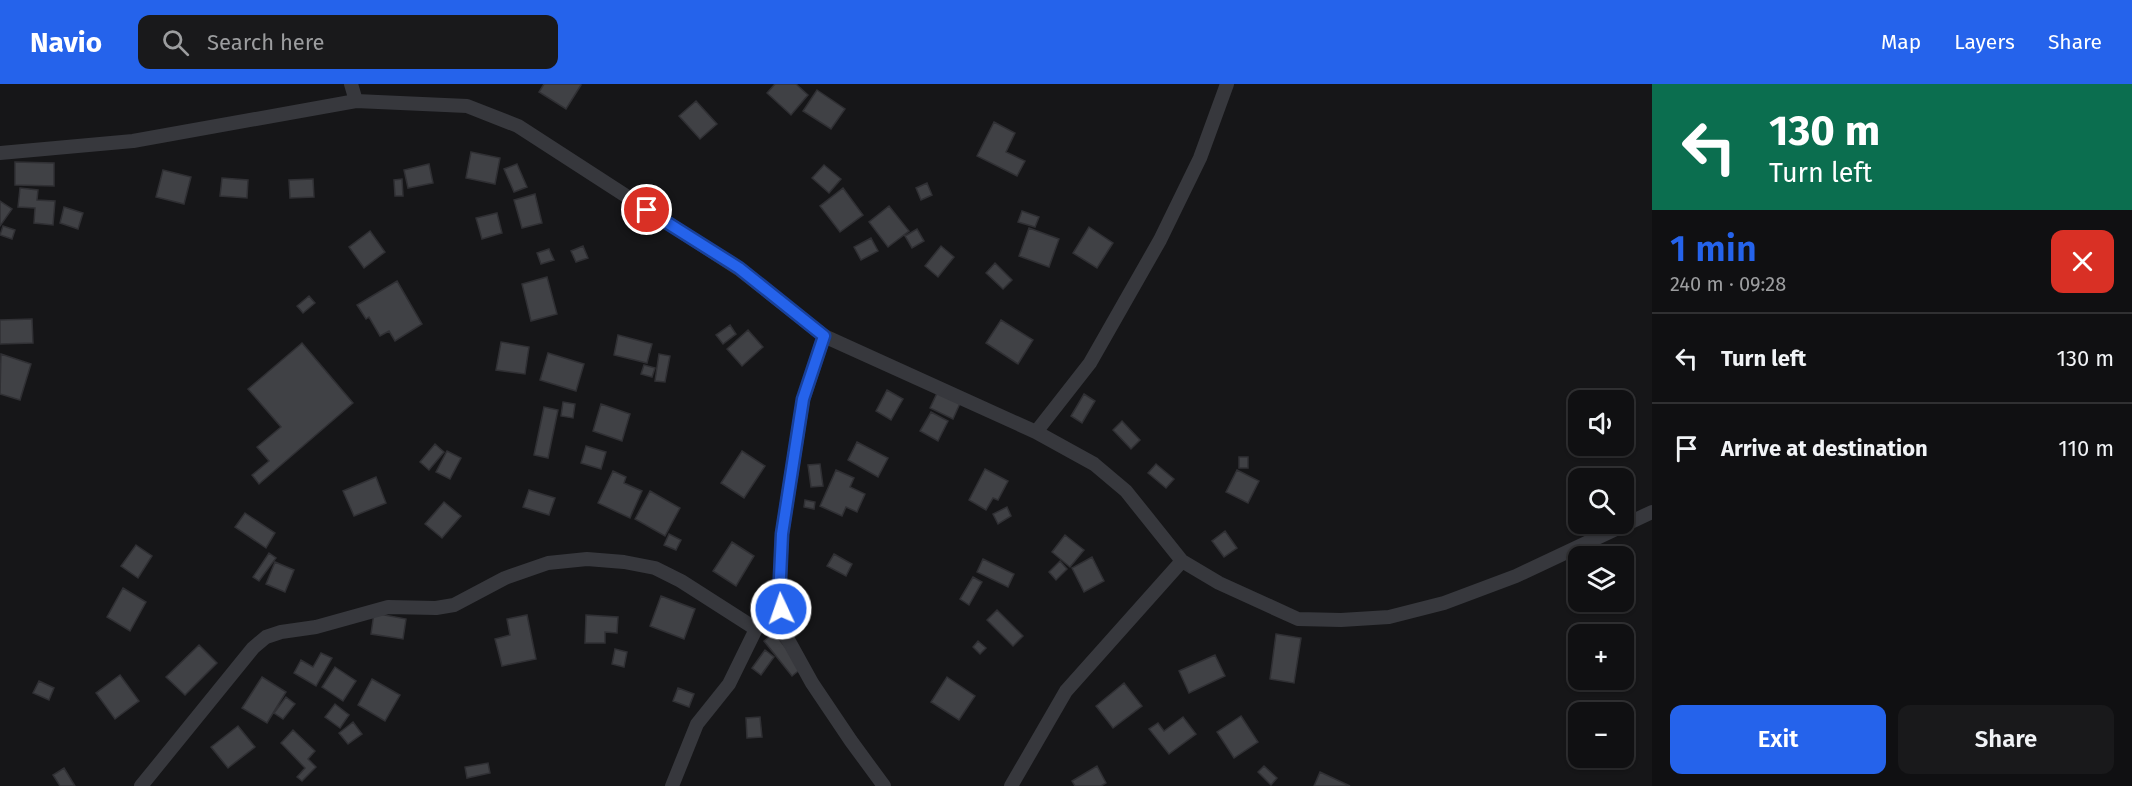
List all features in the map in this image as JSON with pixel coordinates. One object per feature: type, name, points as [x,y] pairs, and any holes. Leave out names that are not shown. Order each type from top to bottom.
[{"type":"street","points":[[351,84],[356,101]]},
{"type":"street","points":[[1036,432],[1090,363],[1160,240],[1200,158],[1227,84]]},
{"type":"street","points":[[0,153],[133,141],[356,101],[467,106],[518,126],[739,268],[824,336],[1036,432],[1094,464],[1125,491],[1182,561],[1219,583],[1298,619],[1341,621],[1389,617],[1444,603],[1516,576],[1652,512]]},
{"type":"street","points":[[824,336],[803,399],[782,534],[779,599],[786,636],[812,683],[884,786]]},
{"type":"street","points":[[141,786],[253,648],[266,637],[281,632],[316,627],[388,607],[454,606],[504,578],[548,563],[587,559],[624,562],[655,568],[681,581],[756,629]]},
{"type":"street","points":[[1011,786],[1066,691],[1182,561]]},
{"type":"street","points":[[672,786],[697,724],[729,684],[756,629],[781,609]]},
{"type":"building","points":[[544,84],[581,85],[566,109],[539,92]]},
{"type":"building","points":[[775,84],[796,84],[808,95],[791,115],[767,93]]},
{"type":"building","points":[[817,90],[845,109],[831,129],[803,111]]},
{"type":"building","points":[[696,101],[717,124],[700,139],[679,116]]},
{"type":"building","points":[[994,122],[1015,133],[1006,152],[1025,161],[1017,176],[977,156]]},
{"type":"building","points":[[471,152],[500,158],[495,184],[466,178]]},
{"type":"building","points":[[15,162],[54,163],[54,186],[15,185]]},
{"type":"building","points":[[429,164],[433,183],[408,188],[404,170]]},
{"type":"building","points":[[517,164],[527,187],[514,192],[504,169]]},
{"type":"building","points":[[824,165],[841,179],[829,193],[812,178]]},
{"type":"building","points":[[163,170],[191,177],[184,204],[156,197]]},
{"type":"building","points":[[222,178],[248,180],[247,198],[220,196]]},
{"type":"building","points":[[313,179],[314,197],[290,198],[289,180]]},
{"type":"building","points":[[402,179],[403,196],[395,196],[394,180]]},
{"type":"building","points":[[927,183],[932,195],[921,200],[916,188]]},
{"type":"building","points":[[20,188],[38,190],[37,200],[55,201],[53,225],[34,223],[35,208],[18,207]]},
{"type":"building","points":[[843,188],[863,215],[840,232],[820,206]]},
{"type":"building","points":[[535,194],[542,223],[522,228],[514,200]]},
{"type":"building","points":[[0,201],[12,209],[0,226]]},
{"type":"building","points":[[889,206],[909,231],[888,247],[869,222]]},
{"type":"building","points":[[64,207],[83,213],[78,229],[60,223]]},
{"type":"building","points":[[1022,211],[1039,217],[1035,227],[1018,222]]},
{"type":"building","points":[[497,213],[502,233],[482,239],[476,218]]},
{"type":"building","points":[[3,226],[15,230],[12,239],[0,235]]},
{"type":"building","points":[[1089,227],[1113,243],[1097,268],[1073,253]]},
{"type":"building","points":[[1029,228],[1059,239],[1049,267],[1019,256]]},
{"type":"building","points":[[917,229],[924,241],[912,248],[905,236]]},
{"type":"building","points":[[370,231],[385,252],[364,268],[349,247]]},
{"type":"building","points":[[871,238],[878,251],[861,260],[854,247]]},
{"type":"building","points":[[583,246],[588,258],[576,262],[571,251]]},
{"type":"building","points":[[941,246],[954,257],[938,277],[925,266]]},
{"type":"building","points":[[549,249],[554,260],[541,264],[537,253]]},
{"type":"building","points":[[995,263],[1012,280],[1003,289],[986,273]]},
{"type":"building","points":[[547,277],[557,314],[531,321],[522,284]]},
{"type":"building","points":[[397,281],[422,324],[395,341],[389,331],[380,336],[369,317],[366,319],[357,305]]},
{"type":"building","points":[[309,296],[315,303],[303,313],[297,306]]},
{"type":"building","points":[[32,319],[33,343],[0,344],[0,320]]},
{"type":"building","points":[[1001,320],[1033,340],[1018,364],[986,343]]},
{"type":"building","points":[[730,325],[736,334],[723,344],[716,335]]},
{"type":"building","points":[[748,330],[763,347],[742,366],[727,349]]},
{"type":"building","points":[[618,335],[652,344],[647,363],[614,355]]},
{"type":"building","points":[[501,342],[529,347],[525,374],[496,370]]},
{"type":"building","points":[[302,343],[353,403],[259,484],[252,475],[269,461],[257,447],[281,427],[248,389]]},
{"type":"building","points":[[548,353],[584,364],[576,391],[540,380]]},
{"type":"building","points":[[1,354],[31,364],[20,400],[0,394]]},
{"type":"building","points":[[659,354],[670,356],[665,382],[655,381]]},
{"type":"building","points":[[644,365],[655,368],[652,377],[641,374]]},
{"type":"building","points":[[939,389],[962,399],[953,419],[930,408]]},
{"type":"building","points":[[887,390],[903,399],[891,420],[876,411]]},
{"type":"building","points":[[1084,394],[1095,401],[1082,423],[1071,416]]},
{"type":"building","points":[[563,402],[575,404],[573,418],[561,416]]},
{"type":"building","points":[[601,404],[630,414],[622,441],[593,431]]},
{"type":"building","points":[[544,407],[558,410],[548,458],[534,455]]},
{"type":"building","points":[[931,412],[948,421],[938,441],[920,431]]},
{"type":"building","points":[[1122,421],[1140,440],[1131,449],[1113,430]]},
{"type":"building","points":[[857,442],[888,458],[878,477],[848,460]]},
{"type":"building","points":[[435,444],[444,452],[429,470],[420,462]]},
{"type":"building","points":[[586,446],[606,452],[601,469],[581,463]]},
{"type":"building","points":[[447,451],[461,458],[450,479],[436,472]]},
{"type":"building","points":[[742,451],[765,466],[744,498],[721,483]]},
{"type":"building","points":[[1239,457],[1248,457],[1248,468],[1239,468]]},
{"type":"building","points":[[820,464],[823,486],[811,487],[808,465]]},
{"type":"building","points":[[1156,464],[1174,479],[1166,488],[1148,473]]},
{"type":"building","points":[[985,469],[1008,481],[998,500],[993,498],[986,510],[969,500]]},
{"type":"building","points":[[836,470],[854,478],[850,487],[865,494],[857,512],[846,507],[842,516],[820,506]]},
{"type":"building","points":[[1237,470],[1259,481],[1248,503],[1226,492]]},
{"type":"building","points":[[613,471],[626,477],[624,483],[642,491],[630,518],[598,503]]},
{"type":"building","points":[[376,477],[386,503],[354,516],[343,491]]},
{"type":"building","points":[[529,490],[555,498],[549,515],[523,507]]},
{"type":"building","points":[[650,491],[680,508],[665,536],[635,519]]},
{"type":"building","points":[[805,500],[815,502],[814,509],[804,507]]},
{"type":"building","points":[[444,502],[461,516],[442,538],[425,524]]},
{"type":"building","points":[[1007,507],[1011,516],[998,524],[993,514]]},
{"type":"building","points":[[245,513],[275,533],[266,548],[235,527]]},
{"type":"building","points":[[1225,531],[1237,548],[1224,557],[1212,541]]},
{"type":"building","points":[[669,534],[681,540],[676,550],[664,545]]},
{"type":"building","points":[[1065,535],[1084,550],[1070,567],[1052,552]]},
{"type":"building","points":[[732,542],[754,556],[736,586],[713,571]]},
{"type":"building","points":[[136,545],[152,556],[138,578],[121,566]]},
{"type":"building","points":[[269,553],[276,558],[259,581],[253,577]]},
{"type":"building","points":[[834,554],[852,564],[846,576],[827,566]]},
{"type":"building","points":[[1092,557],[1104,581],[1084,592],[1072,568]]},
{"type":"building","points":[[983,559],[1014,574],[1008,587],[977,572]]},
{"type":"building","points":[[1060,561],[1067,569],[1056,580],[1049,572]]},
{"type":"building","points":[[275,562],[294,570],[285,592],[266,584]]},
{"type":"building","points":[[973,577],[982,582],[969,605],[960,599]]},
{"type":"building","points":[[123,588],[146,602],[130,631],[107,617]]},
{"type":"building","points":[[661,596],[695,609],[684,639],[650,626]]},
{"type":"building","points":[[997,610],[1023,636],[1013,646],[987,620]]},
{"type":"building","points":[[374,613],[406,619],[403,639],[371,634]]},
{"type":"building","points":[[527,615],[536,659],[502,666],[495,639],[510,635],[507,619]]},
{"type":"building","points":[[586,615],[618,617],[617,633],[605,632],[605,643],[585,643]]},
{"type":"building","points":[[774,633],[802,668],[792,676],[764,641]]},
{"type":"building","points":[[1276,634],[1301,638],[1294,683],[1270,679]]},
{"type":"building","points":[[978,641],[986,648],[980,654],[973,647]]},
{"type":"building","points":[[199,645],[217,663],[185,695],[166,677]]},
{"type":"building","points":[[615,649],[627,652],[624,667],[612,664]]},
{"type":"building","points":[[765,650],[774,657],[761,675],[752,668]]},
{"type":"building","points":[[321,653],[332,658],[316,686],[294,673],[301,660],[313,667]]},
{"type":"building","points":[[1215,655],[1225,676],[1189,693],[1179,671]]},
{"type":"building","points":[[335,667],[356,681],[343,701],[322,687]]},
{"type":"building","points":[[120,675],[139,701],[115,719],[96,693]]},
{"type":"building","points":[[262,677],[286,692],[267,723],[242,708]]},
{"type":"building","points":[[947,677],[975,696],[959,720],[931,702]]},
{"type":"building","points":[[372,679],[400,695],[385,721],[358,705]]},
{"type":"building","points":[[39,681],[54,688],[49,700],[33,693]]},
{"type":"building","points":[[1124,683],[1142,706],[1113,728],[1096,706]]},
{"type":"building","points":[[678,688],[694,694],[689,707],[673,701]]},
{"type":"building","points":[[286,697],[295,704],[283,719],[274,713]]},
{"type":"building","points":[[335,704],[349,715],[340,728],[325,717]]},
{"type":"building","points":[[1241,716],[1258,742],[1234,758],[1217,732]]},
{"type":"building","points":[[760,717],[762,737],[747,738],[746,718]]},
{"type":"building","points":[[1183,717],[1196,734],[1169,754],[1149,729],[1158,723],[1164,731]]},
{"type":"building","points":[[353,722],[362,734],[348,744],[339,733]]},
{"type":"building","points":[[238,726],[255,747],[228,768],[211,747]]},
{"type":"building","points":[[293,730],[315,751],[308,759],[316,767],[302,781],[297,777],[305,768],[281,743]]},
{"type":"building","points":[[488,763],[490,773],[467,778],[465,767]]},
{"type":"building","points":[[1097,766],[1106,783],[1101,786],[1075,786],[1072,781]]},
{"type":"building","points":[[1264,766],[1277,778],[1271,785],[1258,772]]},
{"type":"building","points":[[64,768],[75,786],[60,786],[53,775]]},
{"type":"building","points":[[1320,772],[1350,786],[1314,786]]},
{"type":"route","points":[[647,210],[739,268],[824,336],[803,399],[782,534],[779,599],[781,609]]}]
